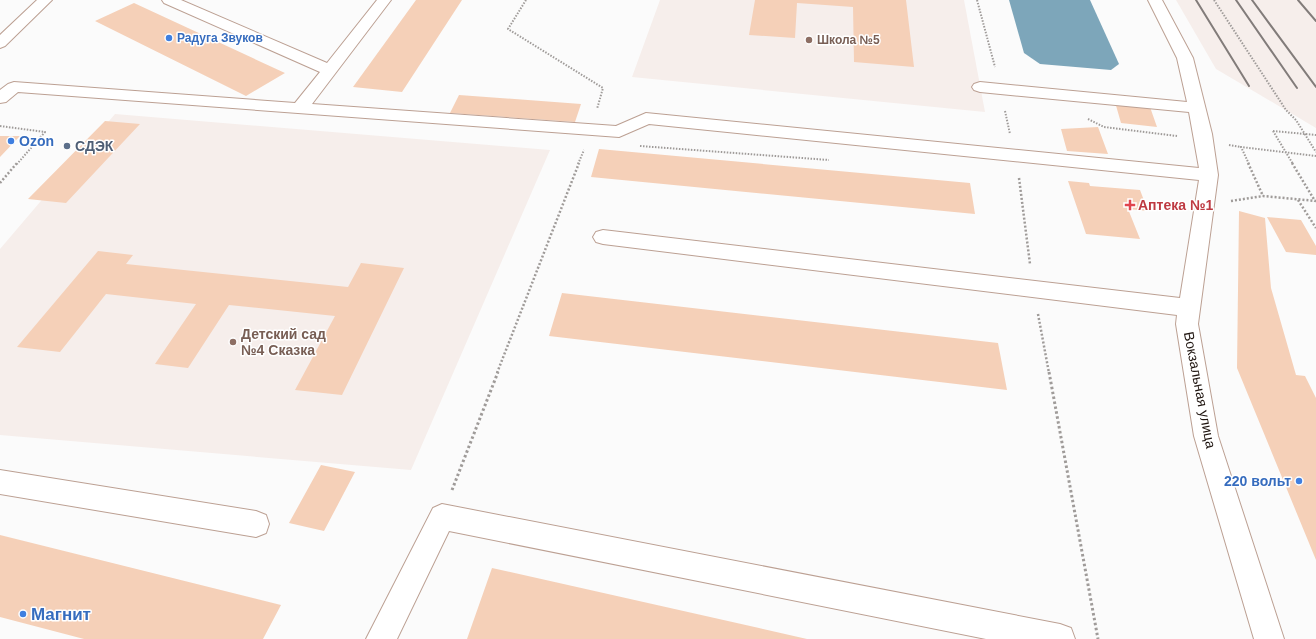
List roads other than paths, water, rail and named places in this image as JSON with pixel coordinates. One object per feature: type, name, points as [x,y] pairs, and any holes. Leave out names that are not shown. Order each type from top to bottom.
[{"type":"street","points":[[0,43],[45,0]]},
{"type":"street","points":[[169,0],[329,70]]},
{"type":"street","points":[[300,108],[384,0]]},
{"type":"street","name":"Вокзальная улица","points":[[1155,0],[1185,58],[1204,140],[1209,176],[1187,324],[1206,436],[1269,639]]},
{"type":"street","points":[[0,98],[14,87],[619,132],[646,118],[1209,176]]},
{"type":"street","points":[[980,87],[1197,108]]},
{"type":"street","points":[[603,237],[1189,308]]},
{"type":"street","points":[[0,482],[256,524]]},
{"type":"street","points":[[381,639],[442,517],[1060,639]]},
{"type":"water","points":[[1009,0],[1090,0],[1119,64],[1111,70],[1040,64],[1024,53]]},
{"type":"railway","points":[[1196,0],[1249,86]]},
{"type":"railway","points":[[1236,0],[1297,88]]},
{"type":"railway","points":[[1252,0],[1316,87]]},
{"type":"railway","points":[[1298,0],[1316,21]]},
{"type":"place","name":"Радуга Звуков","points":[[169,38]]},
{"type":"place","name":"Школа №5","points":[[809,40]]},
{"type":"place","name":"Ozon","points":[[11,141]]},
{"type":"place","name":"СДЭК","points":[[67,146]]},
{"type":"place","name":"Аптека №1","points":[[1130,205]]},
{"type":"place","name":"Детский сад №4 Сказка","points":[[233,342]]},
{"type":"place","name":"220 вольт","points":[[1299,481]]},
{"type":"place","name":"Магнит","points":[[23,614]]}]
